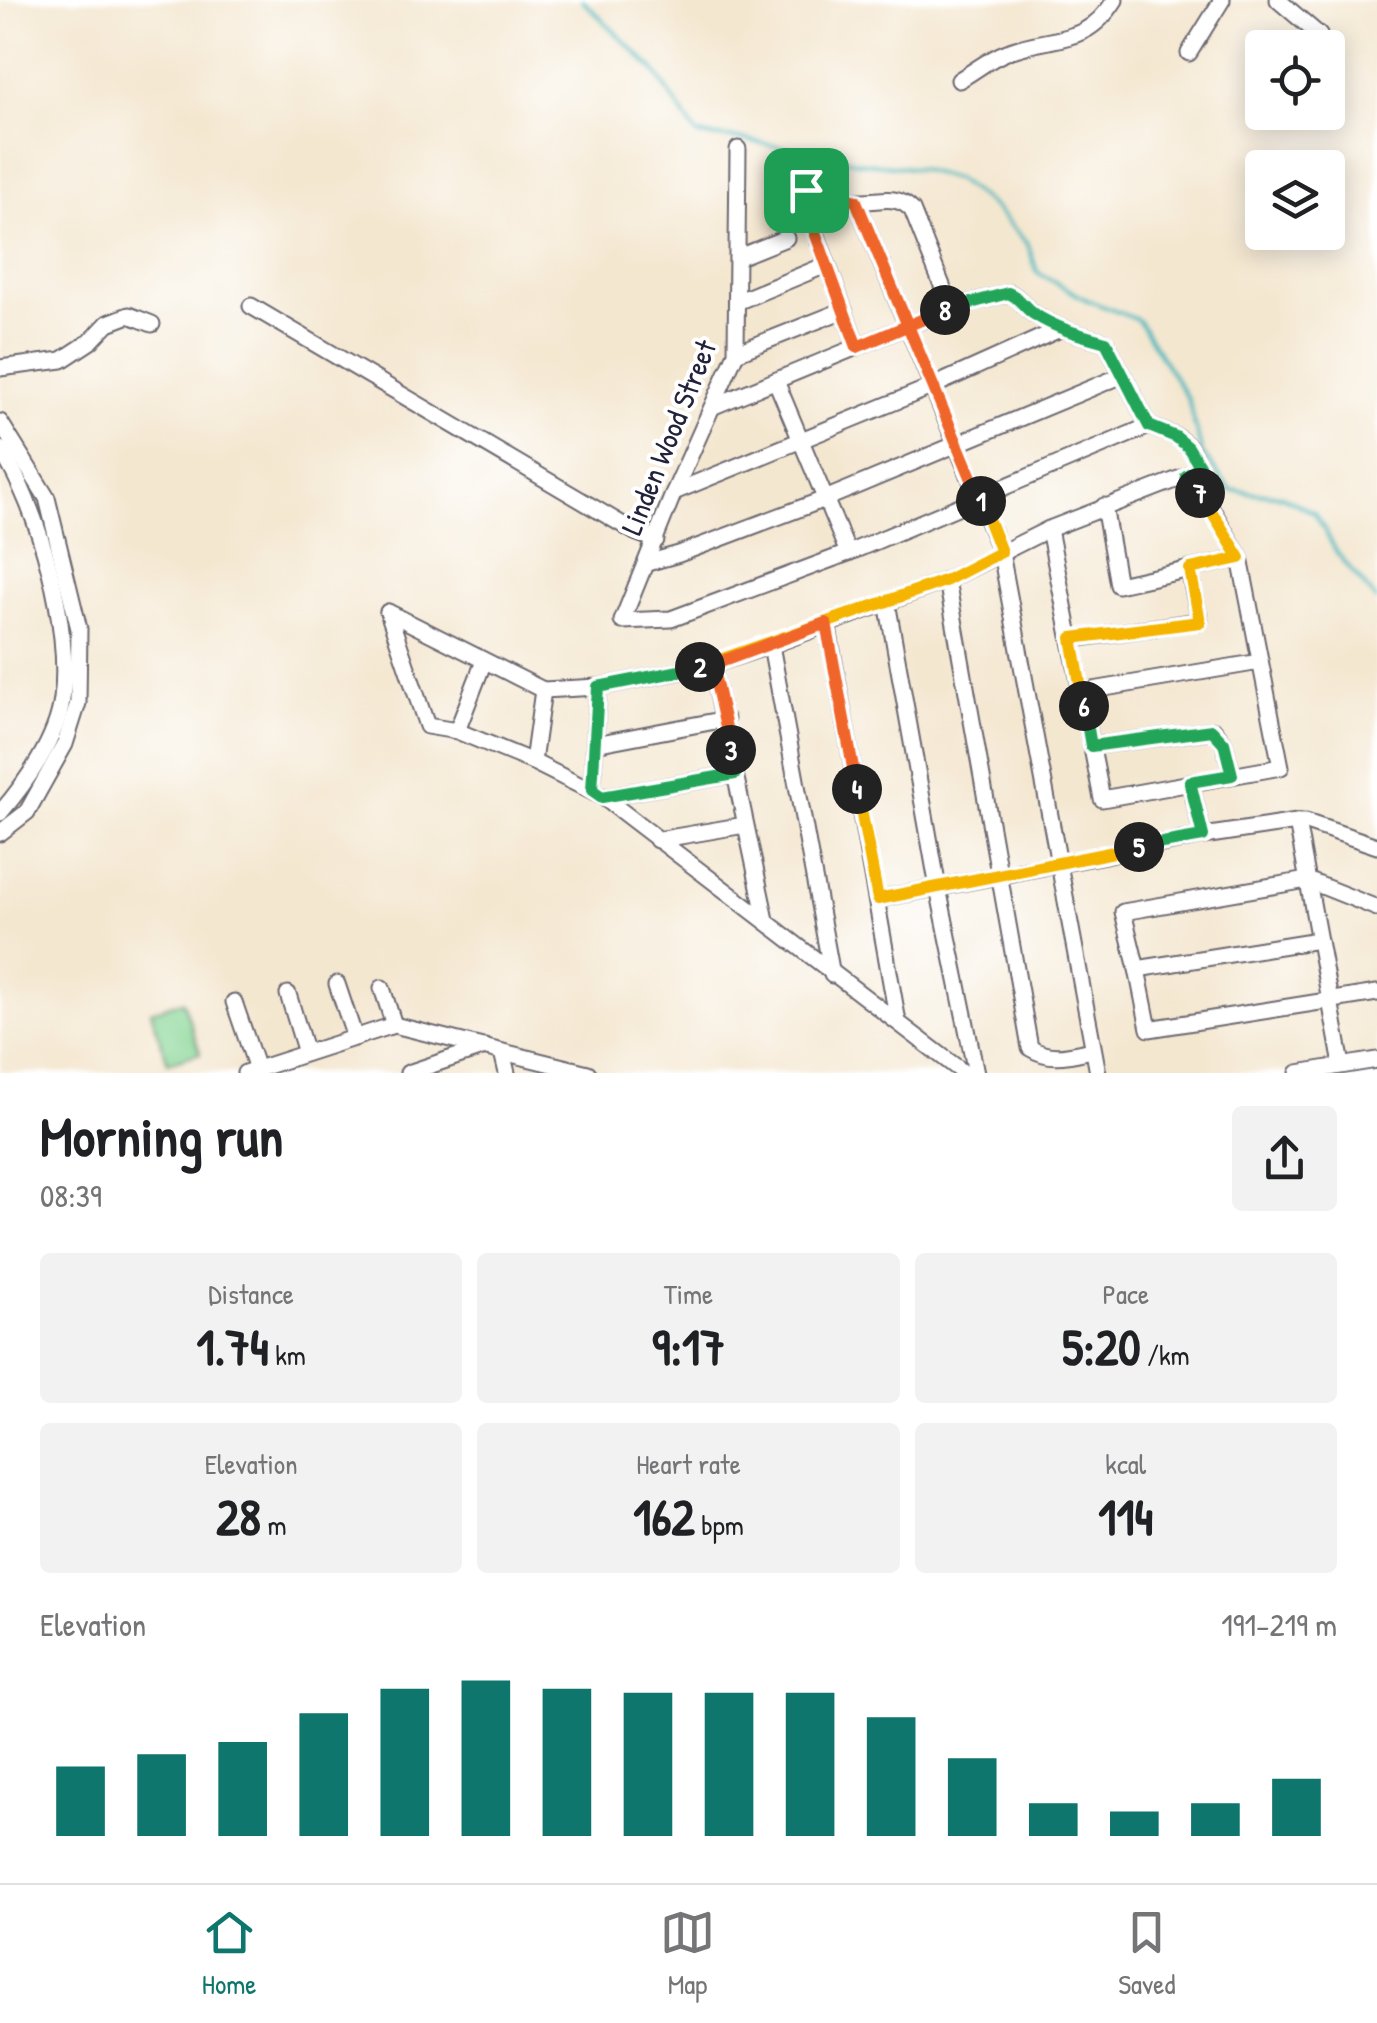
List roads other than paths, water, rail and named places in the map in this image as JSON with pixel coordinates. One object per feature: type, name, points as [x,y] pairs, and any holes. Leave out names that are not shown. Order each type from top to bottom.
[{"type":"street","points":[[960,80],[1005,52],[1084,32],[1097,25],[1115,0]]},
{"type":"street","points":[[1188,53],[1222,0]]},
{"type":"street","points":[[1278,0],[1313,30]]},
{"type":"street","name":"Linden Wood Street","points":[[738,148],[736,353],[622,621],[671,619],[848,553]]},
{"type":"street","points":[[857,347],[802,197],[812,187],[856,201],[895,198],[905,202],[912,210],[951,308]]},
{"type":"street","points":[[856,201],[1001,552],[1098,1073]]},
{"type":"street","points":[[739,257],[786,238]]},
{"type":"street","points":[[739,302],[826,265]]},
{"type":"street","points":[[714,406],[951,308],[1008,293],[1060,328],[1106,342],[1149,426],[1176,437],[1188,447],[1200,467],[1186,476],[1049,529],[947,580],[887,602],[712,665],[598,687],[543,690],[388,612],[426,726],[457,731],[597,794],[964,1073]]},
{"type":"street","points":[[251,306],[635,532],[656,540]]},
{"type":"street","points":[[736,353],[844,310]]},
{"type":"street","points":[[0,368],[62,360],[91,341],[108,323],[129,315],[152,324]]},
{"type":"street","points":[[674,492],[932,387],[1060,328]]},
{"type":"street","points":[[647,563],[825,500],[1123,374]]},
{"type":"street","points":[[776,380],[848,553],[1149,426]]},
{"type":"street","points":[[0,422],[47,498],[79,629],[64,744],[27,812],[0,834]]},
{"type":"street","points":[[0,449],[37,520],[61,628],[70,702],[48,743],[0,813]]},
{"type":"street","points":[[1049,529],[1102,799],[1281,767],[1240,558],[1210,506],[1186,476]]},
{"type":"street","points":[[1104,506],[1118,584],[1240,558]]},
{"type":"street","points":[[1072,638],[1200,622],[1190,569]]},
{"type":"street","points":[[947,580],[1030,1048],[1043,1056],[1058,1057],[1092,1050]]},
{"type":"street","points":[[887,602],[976,1073]]},
{"type":"street","points":[[826,623],[898,1022]]},
{"type":"street","points":[[771,644],[832,975]]},
{"type":"street","points":[[457,731],[484,661]]},
{"type":"street","points":[[1081,692],[1260,662]]},
{"type":"street","points":[[712,665],[766,920]]},
{"type":"street","points":[[597,794],[598,687]]},
{"type":"street","points":[[533,762],[543,690]]},
{"type":"street","points":[[596,744],[726,719]]},
{"type":"street","points":[[1091,746],[1214,730],[1224,743],[1232,775]]},
{"type":"street","points":[[597,794],[735,774]]},
{"type":"street","points":[[1190,782],[1203,836]]},
{"type":"street","points":[[878,899],[1056,863],[1297,822],[1377,846]]},
{"type":"street","points":[[1297,822],[1342,1065]]},
{"type":"street","points":[[658,840],[745,825]]},
{"type":"street","points":[[1376,911],[1307,880],[1123,912],[1149,1030],[1377,993]]},
{"type":"street","points":[[1136,970],[1318,940]]},
{"type":"street","points":[[338,984],[354,1038]]},
{"type":"street","points":[[382,988],[394,1026]]},
{"type":"street","points":[[288,994],[306,1054]]},
{"type":"street","points":[[234,1002],[251,1071],[394,1026],[588,1073]]},
{"type":"street","points":[[408,1073],[485,1047]]},
{"type":"street","points":[[502,1052],[507,1073]]},
{"type":"street","points":[[1298,1073],[1377,1060]]},
{"type":"waterway","points":[[582,0],[655,71],[697,135],[920,169],[957,180],[992,206],[1028,244],[1037,272],[1087,300],[1138,320],[1188,399],[1202,453],[1230,490],[1282,496],[1315,513],[1337,553],[1376,600]]}]
